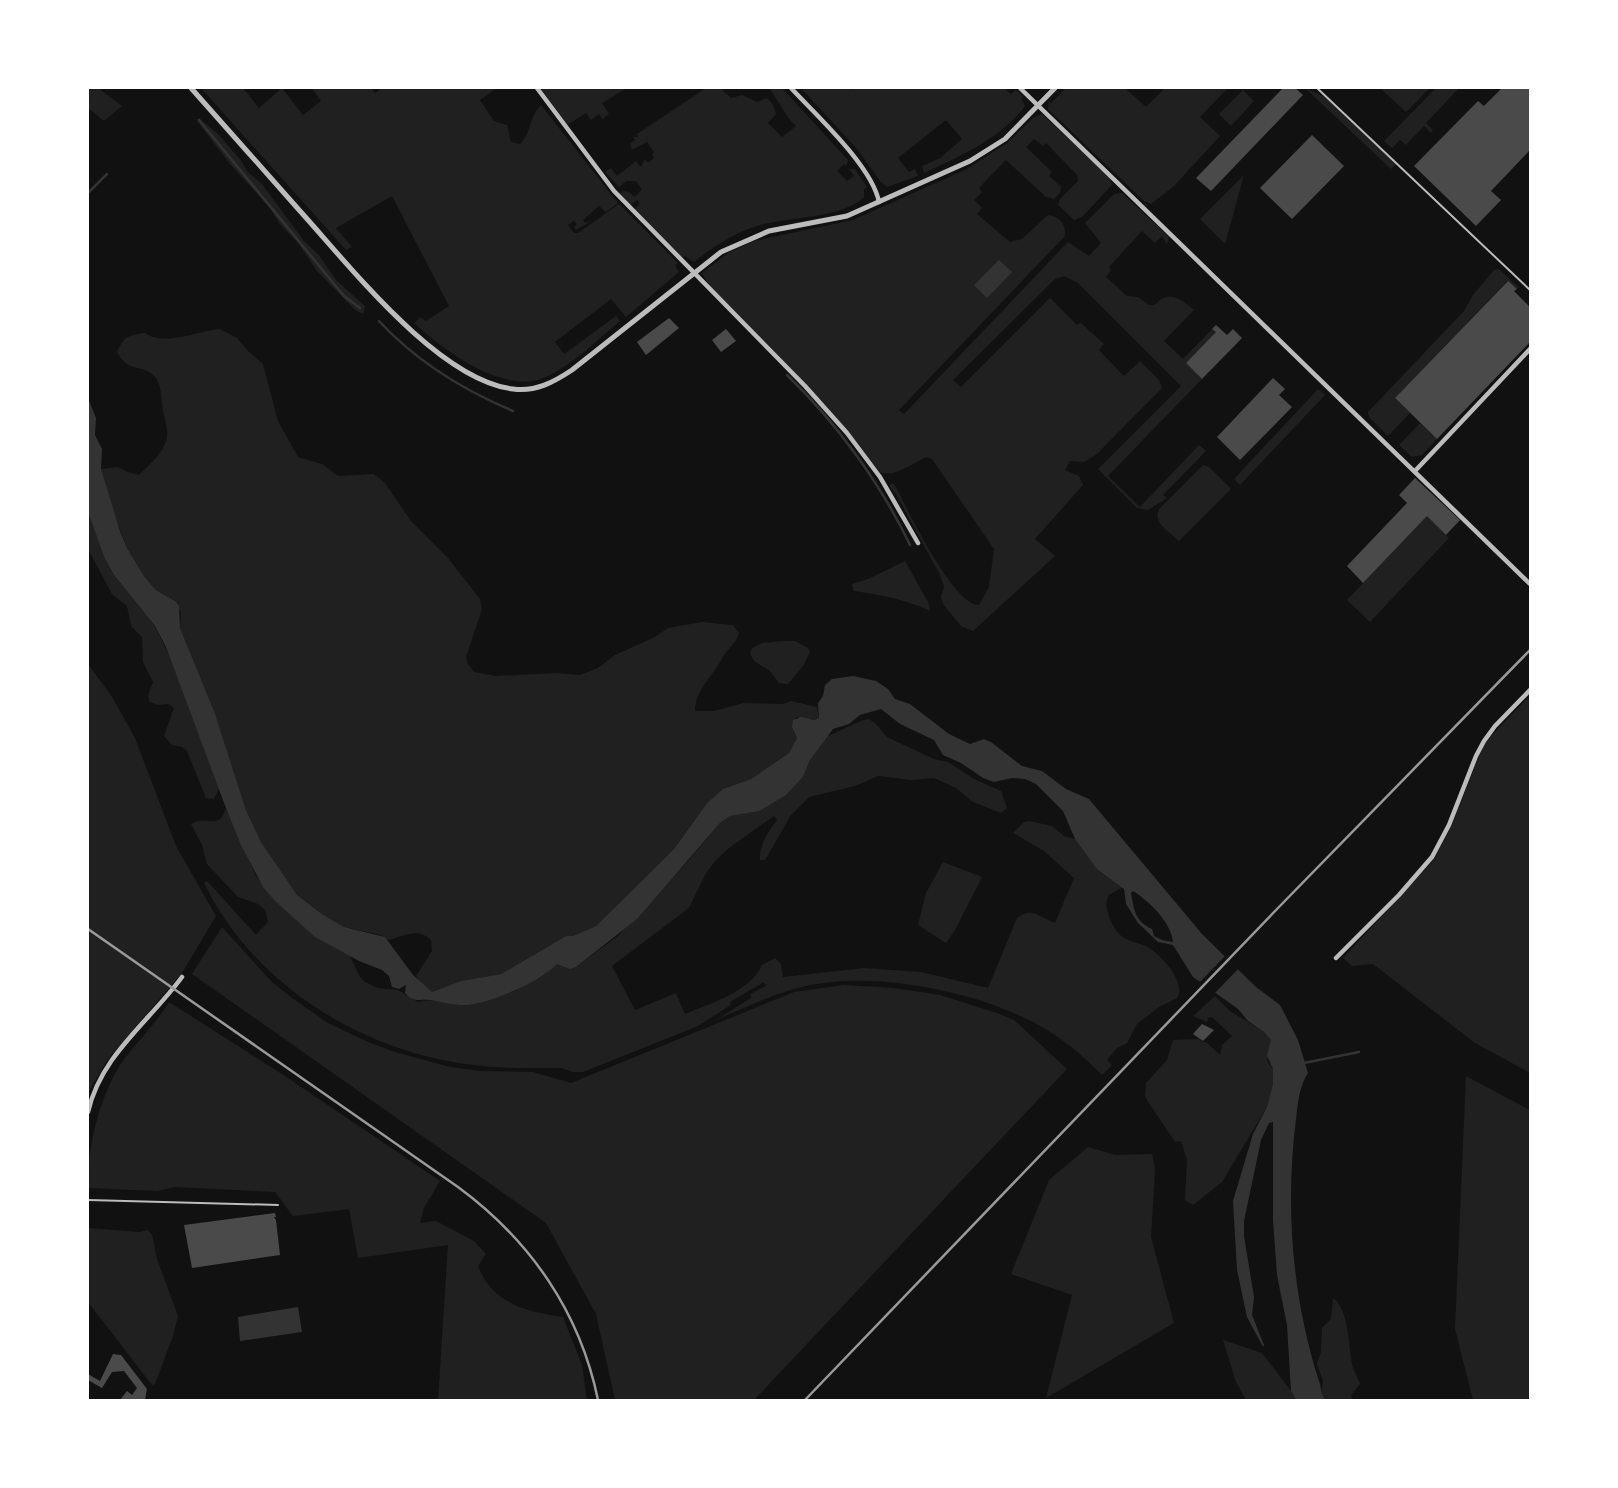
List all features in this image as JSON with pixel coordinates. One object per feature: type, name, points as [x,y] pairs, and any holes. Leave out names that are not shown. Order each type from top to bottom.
[{"type":"street","points":[[191,88],[399,319],[427,344],[475,376],[500,387],[526,390],[551,383],[572,370],[721,252],[759,234],[831,220],[879,202],[985,152],[1004,139],[1055,88]]},
{"type":"street","points":[[537,88],[614,191],[805,386],[847,433],[880,477],[918,543]]},
{"type":"street","points":[[791,88],[859,163],[876,190],[879,202]]},
{"type":"street","points":[[1020,88],[1531,584]]},
{"type":"street","points":[[1415,471],[1531,349]]},
{"type":"street","points":[[1336,958],[1399,895],[1432,857],[1449,825],[1484,741],[1531,690]]},
{"type":"street","points":[[88,1112],[97,1081],[117,1051],[182,977]]},
{"type":"lane","points":[[1317,88],[1531,290]]},
{"type":"lane","points":[[88,1200],[278,1205]]},
{"type":"shaded area","points":[[88,88],[98,88],[122,106],[104,121],[88,108]]},
{"type":"shaded area","points":[[201,88],[243,88],[259,108],[282,88],[303,115],[321,101],[312,88],[371,88],[375,93],[382,88],[497,88],[480,100],[494,121],[507,125],[511,142],[520,144],[524,140],[541,105],[618,203],[606,212],[599,206],[583,220],[585,223],[593,220],[576,230],[574,227],[577,224],[574,221],[568,225],[574,233],[578,233],[619,204],[678,263],[675,265],[679,272],[626,317],[611,299],[555,342],[564,354],[616,316],[620,321],[581,355],[548,376],[521,381],[488,373],[455,355],[414,323],[420,317],[426,321],[449,306],[392,196],[336,228],[352,247],[346,250]]},
{"type":"shaded area","points":[[627,88],[602,103],[609,114],[603,119],[599,114],[591,120],[586,113],[567,125],[541,89]]},
{"type":"shaded area","points":[[706,88],[720,88],[731,98],[742,95],[757,102],[767,98],[776,114],[768,123],[782,137],[796,126],[769,88],[782,88],[848,160],[846,166],[844,164],[837,171],[847,181],[854,176],[849,169],[855,169],[867,187],[864,189],[864,197],[855,204],[830,213],[772,222],[742,231],[694,262],[685,256],[682,258],[634,210],[640,203],[637,200],[629,206],[619,194],[623,191],[629,192],[634,197],[642,190],[636,181],[626,181],[619,187],[605,172],[611,168],[617,176],[636,161],[641,167],[645,159],[648,163],[654,158],[654,152],[647,142],[632,150],[630,144],[635,140],[633,137],[638,137],[637,134]]},
{"type":"shaded area","points":[[801,88],[1004,88],[1011,94],[1016,90],[1023,96],[1021,99],[1025,106],[992,137],[924,173],[922,166],[940,158],[962,139],[946,120],[898,158],[909,172],[915,169],[918,176],[887,187],[857,149]]},
{"type":"shaded area","points":[[1066,88],[1125,88],[1146,107],[1165,88],[1228,88],[1200,117],[1220,136],[1174,186],[1151,204],[1144,201],[1048,109],[1049,101],[1051,103]]},
{"type":"shaded area","points":[[1305,88],[1325,97],[1396,164],[1391,169]]},
{"type":"shaded area","points":[[1380,88],[1430,88],[1406,112]]},
{"type":"shaded area","points":[[1436,88],[1459,88],[1426,123],[1433,130],[1431,133],[1424,126],[1406,145],[1400,140],[1392,148],[1384,141]]},
{"type":"shaded area","points":[[1243,90],[1254,101],[1231,126],[1219,114]]},
{"type":"shaded area","points":[[1042,114],[1109,177],[1112,185],[1082,217],[1074,220],[1058,205],[1060,199],[1078,181],[1077,175],[1046,143],[1043,146],[1034,139],[1026,147],[1052,172],[1049,176],[1061,187],[1060,193],[1054,199],[1046,197],[1006,160],[979,188],[982,192],[974,200],[982,208],[977,214],[1010,242],[1022,239],[1048,215],[1061,222],[1065,236],[899,410],[904,414],[1068,242],[1089,256],[1101,243],[1085,223],[1114,194],[1122,193],[1169,237],[1167,244],[1162,236],[1155,243],[1142,231],[1109,267],[1111,270],[1106,277],[1127,296],[1138,297],[1149,305],[1172,297],[1194,310],[1164,341],[1183,359],[1212,329],[1216,332],[1186,363],[1202,379],[1108,476],[1140,507],[1199,445],[1206,451],[1163,495],[1167,498],[1148,510],[1137,508],[1098,469],[1181,386],[1078,283],[1064,276],[1055,279],[953,380],[961,387],[1050,298],[1077,325],[1081,323],[1104,344],[1099,350],[1124,376],[1140,361],[1159,380],[1162,388],[1097,454],[1084,462],[1070,461],[1065,470],[1079,476],[1083,485],[1035,539],[1055,556],[973,631],[961,626],[943,604],[941,597],[944,586],[939,573],[889,486],[891,483],[895,485],[944,573],[968,601],[979,605],[989,587],[994,549],[932,459],[926,457],[892,473],[880,472],[798,376],[709,286],[702,273],[728,253],[754,241],[853,220],[967,169],[1007,143],[1034,117]]},
{"type":"shaded area","points":[[199,118],[218,134],[248,172],[262,184],[337,281],[365,306],[363,314],[355,310],[317,271],[270,208],[230,164],[197,121]]},
{"type":"shaded area","points":[[1244,175],[1225,244],[1200,219]]},
{"type":"shaded area","points":[[999,260],[1012,272],[987,298],[974,285]]},
{"type":"shaded area","points":[[1499,269],[1517,289],[1507,281],[1395,398],[1410,413],[1388,436],[1369,417],[1368,412],[1464,311],[1473,295],[1494,270]]},
{"type":"shaded area","points":[[220,329],[237,338],[263,364],[278,421],[298,457],[322,464],[338,476],[374,474],[385,483],[411,521],[448,558],[480,599],[482,609],[466,657],[474,672],[496,676],[555,673],[580,675],[598,668],[615,655],[655,637],[668,628],[702,622],[733,625],[739,633],[738,637],[701,690],[695,711],[714,711],[743,703],[783,704],[791,701],[817,707],[819,718],[814,720],[796,717],[792,727],[797,738],[789,753],[751,779],[723,789],[707,803],[674,849],[596,926],[573,936],[566,936],[501,974],[461,981],[432,992],[416,976],[432,951],[431,940],[415,933],[388,940],[381,935],[344,927],[297,895],[261,842],[246,810],[213,709],[180,628],[181,613],[175,601],[156,590],[144,576],[127,548],[109,499],[101,469],[118,467],[139,475],[160,452],[167,436],[158,381],[151,373],[131,366],[121,359],[117,352],[122,343],[128,337],[145,333],[162,339]]},
{"type":"shaded area","points":[[1318,389],[1325,395],[1240,485],[1234,479]]},
{"type":"shaded area","points":[[88,398],[96,418],[95,435],[102,449],[101,469],[120,531],[144,576],[156,590],[179,606],[180,628],[214,711],[246,810],[261,842],[297,895],[344,927],[385,937],[413,975],[432,992],[461,981],[501,974],[566,936],[573,936],[596,926],[674,849],[707,803],[723,789],[751,779],[789,753],[797,738],[792,727],[793,720],[801,717],[814,720],[819,718],[818,703],[823,696],[825,685],[832,679],[853,676],[876,681],[888,689],[895,699],[910,704],[949,734],[970,744],[984,739],[991,742],[1022,766],[1042,771],[1066,789],[1089,799],[1202,934],[1256,987],[1280,1005],[1298,1040],[1308,1073],[1299,1095],[1293,1152],[1293,1252],[1302,1317],[1326,1400],[1296,1400],[1291,1391],[1287,1325],[1277,1275],[1273,1220],[1273,1122],[1269,1123],[1261,1140],[1244,1221],[1254,1297],[1252,1315],[1263,1347],[1247,1317],[1237,1270],[1233,1201],[1253,1134],[1267,1107],[1273,1084],[1273,1069],[1267,1056],[1271,1040],[1238,1009],[1193,977],[1173,945],[1158,942],[1138,923],[1126,904],[1124,889],[1097,869],[1075,839],[1063,811],[1036,784],[1025,779],[1012,778],[994,782],[983,778],[943,755],[934,740],[900,724],[881,709],[860,715],[849,724],[833,729],[810,760],[803,777],[786,795],[760,811],[730,816],[720,823],[637,919],[576,967],[570,969],[557,964],[528,984],[502,996],[468,1005],[414,999],[405,993],[406,985],[399,989],[392,987],[389,976],[382,970],[315,937],[263,887],[241,845],[224,803],[166,647],[155,626],[114,575],[104,557],[88,512]],"holes":[[[1133,891],[1164,920],[1173,942],[1154,936],[1152,929],[1139,919],[1134,910],[1131,893]]]},
{"type":"shaded area","points":[[1420,423],[1437,439],[1422,455],[1412,457],[1399,445]]},
{"type":"shaded area","points":[[1203,465],[1209,467],[1231,489],[1179,541],[1160,523],[1157,514]]},
{"type":"shaded area","points":[[88,512],[104,557],[114,575],[154,625],[171,659],[219,789],[214,799],[206,798],[187,751],[172,745],[164,736],[174,708],[169,704],[157,705],[149,701],[148,695],[153,682],[143,662],[142,637],[131,626],[127,606],[112,594],[88,549]]},
{"type":"shaded area","points":[[1427,516],[1449,538],[1370,622],[1347,600]]},
{"type":"shaded area","points":[[905,561],[929,604],[930,611],[902,600],[854,591],[852,584]]},
{"type":"shaded area","points":[[795,641],[810,652],[803,666],[788,684],[779,683],[770,671],[754,661],[750,654],[752,648],[762,643]]},
{"type":"shaded area","points":[[88,664],[112,697],[135,738],[176,846],[216,916],[182,973],[108,1059],[88,1093]]},
{"type":"shaded area","points":[[1530,696],[1530,1073],[1475,1043],[1373,964],[1352,966],[1343,958],[1432,862],[1452,825],[1487,740]]},
{"type":"shaded area","points":[[869,719],[887,737],[934,759],[948,762],[974,779],[1001,791],[1007,808],[1001,813],[973,802],[956,788],[934,778],[911,780],[878,776],[855,786],[809,797],[791,815],[765,860],[760,860],[767,834],[777,820],[774,816],[716,860],[706,873],[689,908],[612,966],[635,1010],[676,993],[685,1014],[739,989],[749,982],[762,965],[775,958],[781,964],[783,977],[864,968],[921,972],[988,988],[1017,918],[1031,913],[1055,923],[1074,878],[1044,851],[1013,833],[1024,822],[1029,821],[1052,826],[1064,836],[1075,839],[1098,869],[1121,884],[1123,887],[1109,895],[1106,903],[1114,927],[1123,937],[1145,946],[1160,957],[1172,970],[1179,985],[1177,998],[1159,1007],[1137,1024],[1127,1043],[1117,1048],[1107,1060],[1112,1065],[1102,1075],[1062,1040],[1007,1010],[939,990],[868,981],[835,982],[794,989],[716,1020],[751,998],[750,994],[766,986],[764,982],[730,1002],[731,1005],[698,1026],[583,1072],[562,1068],[478,1066],[425,1056],[348,1026],[312,1005],[279,980],[250,951],[225,919],[204,883],[207,881],[256,935],[268,922],[265,910],[258,904],[238,897],[207,864],[202,845],[191,824],[196,821],[216,821],[226,808],[256,876],[275,901],[315,936],[350,956],[365,982],[378,988],[398,990],[418,1002],[471,1005],[512,992],[539,978],[557,964],[576,967],[618,936],[720,823],[730,816],[760,811],[786,795],[803,777],[810,760],[826,737]]},
{"type":"shaded area","points":[[943,862],[982,877],[946,943],[918,925],[926,893]]},
{"type":"shaded area","points":[[222,927],[271,981],[328,1023],[395,1052],[450,1067],[480,1071],[533,1072],[571,1083],[794,992],[844,985],[894,988],[940,995],[997,1013],[1014,1020],[1067,1069],[754,1400],[615,1400],[596,1314],[546,1223],[192,974]]},
{"type":"shaded area","points":[[1215,996],[1230,1011],[1272,1040],[1267,1060],[1273,1069],[1273,1084],[1267,1107],[1222,1182],[1193,1205],[1185,1200],[1187,1160],[1181,1141],[1175,1142],[1145,1097],[1146,1083],[1167,1060],[1173,1040],[1199,1039],[1220,1055],[1222,1045],[1232,1036],[1212,1017],[1208,1018],[1207,1022],[1193,1016]]},
{"type":"shaded area","points":[[169,1002],[285,1076],[440,1181],[424,1208],[420,1223],[436,1221],[474,1241],[486,1254],[478,1266],[484,1279],[502,1298],[524,1309],[563,1317],[582,1365],[587,1400],[438,1400],[448,1245],[358,1258],[349,1209],[293,1216],[275,1192],[175,1187],[157,1191],[88,1188],[90,1155],[102,1103],[125,1058]]},
{"type":"shaded area","points":[[1466,1076],[1530,1110],[1530,1400],[1473,1400],[1455,1329]]},
{"type":"shaded area","points":[[1088,1147],[1115,1155],[1152,1154],[1155,1170],[1151,1237],[1174,1323],[1046,1398],[1072,1295],[1011,1274],[1049,1180]]},
{"type":"shaded area","points":[[88,1228],[139,1232],[148,1230],[152,1235],[157,1259],[178,1316],[155,1384],[152,1385],[88,1302]]},
{"type":"shaded area","points":[[1333,1298],[1343,1311],[1353,1368],[1360,1384],[1351,1395],[1353,1400],[1326,1400],[1321,1395],[1323,1381],[1317,1364],[1321,1352],[1322,1328],[1331,1319]]},
{"type":"shaded area","points":[[298,1307],[302,1332],[240,1341],[238,1317]]},
{"type":"shaded area","points":[[1223,1340],[1262,1353],[1296,1400],[1246,1400],[1236,1382]]},
{"type":"pier","points":[[1228,953],[1241,966],[1213,995],[1197,985]]},
{"type":"building","points":[[1283,88],[1295,88],[1303,95],[1211,191],[1196,178]]},
{"type":"building","points":[[1502,88],[1530,88],[1530,150],[1491,191],[1501,200],[1476,226],[1414,166],[1478,101],[1484,106]]},
{"type":"building","points":[[1312,135],[1344,166],[1292,219],[1260,188]]},
{"type":"building","points":[[1508,281],[1530,307],[1530,342],[1437,439],[1395,398]]},
{"type":"building","points":[[669,318],[679,328],[646,355],[637,342]]},
{"type":"building","points":[[1216,325],[1227,335],[1233,329],[1242,338],[1202,379],[1186,363],[1216,332],[1212,329]]},
{"type":"building","points":[[726,329],[736,341],[721,352],[712,340]]},
{"type":"building","points":[[1273,378],[1285,389],[1279,395],[1292,407],[1240,460],[1217,437]]},
{"type":"building","points":[[1415,478],[1460,520],[1446,535],[1427,516],[1363,583],[1347,566],[1407,503],[1399,495]]},
{"type":"building","points":[[1202,1024],[1214,1030],[1203,1041],[1193,1034]]},
{"type":"building","points":[[275,1213],[280,1255],[192,1268],[184,1225]]},
{"type":"building","points":[[113,1354],[121,1355],[147,1389],[145,1400],[120,1400],[127,1391],[132,1395],[137,1388],[124,1371],[112,1372],[102,1388],[88,1380],[88,1374],[100,1381]]},
{"type":"waterway","points":[[199,120],[344,296],[360,308]]},
{"type":"waterway","points":[[88,193],[107,174]]},
{"type":"waterway","points":[[379,321],[424,362],[476,394],[513,411]]},
{"type":"waterway","points":[[787,375],[823,413],[856,455],[885,499],[910,545]]},
{"type":"waterway","points":[[1304,1063],[1359,1052]]},
{"type":"railway","points":[[805,1400],[1530,650]]},
{"type":"railway","points":[[88,929],[458,1187],[508,1230],[529,1254],[565,1308],[579,1337],[598,1400]]}]
